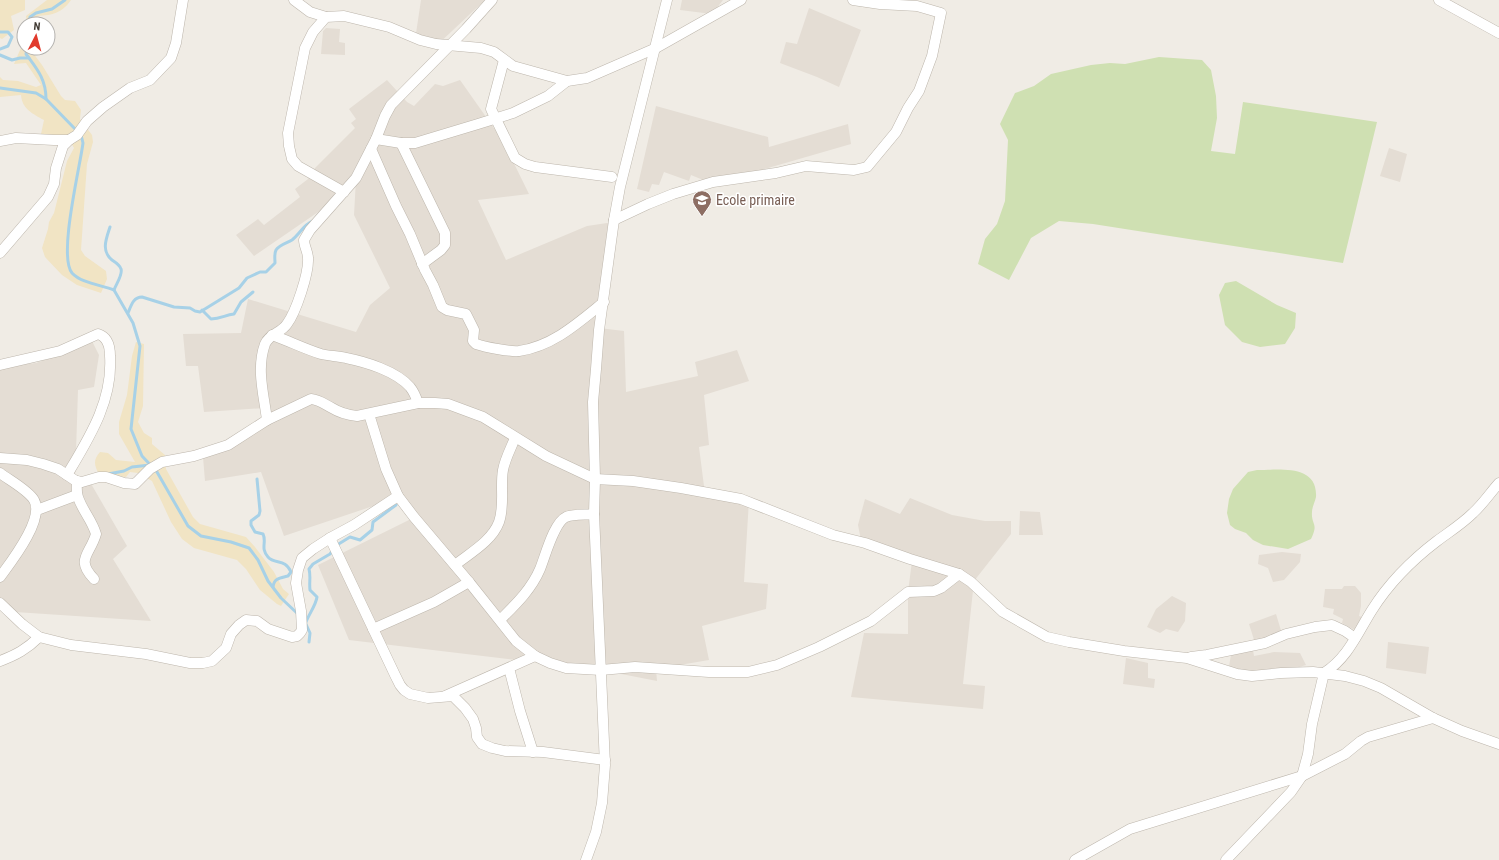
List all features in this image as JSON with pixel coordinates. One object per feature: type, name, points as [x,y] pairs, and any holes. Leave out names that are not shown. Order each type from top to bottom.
[{"type":"street","points":[[0,252],[48,197],[54,184],[56,168],[63,146],[77,135],[87,121],[104,107],[130,88],[150,80],[171,58],[176,43],[183,0]]},
{"type":"street","points":[[294,0],[310,12],[326,17],[344,16],[389,27],[420,40],[449,46],[481,48],[494,52],[513,66],[567,81],[588,78],[656,48],[741,0]]},
{"type":"street","points":[[267,420],[260,372],[265,345],[268,338],[288,324],[301,292],[308,270],[308,257],[304,240],[310,230],[356,178],[374,144],[391,105],[492,0]]},
{"type":"street","points":[[587,859],[596,832],[602,804],[605,760],[594,514],[595,479],[593,402],[599,330],[620,187],[667,0]]},
{"type":"street","points":[[614,220],[673,194],[713,182],[776,173],[806,166],[854,170],[867,167],[896,132],[908,108],[919,91],[932,56],[941,13],[917,6],[880,4],[853,0]]},
{"type":"street","points":[[1439,0],[1499,33]]},
{"type":"street","points":[[326,17],[312,32],[305,48],[288,133],[289,146],[292,159],[298,166],[344,192]]},
{"type":"street","points":[[504,60],[491,110],[515,158],[525,164],[535,167],[612,177]]},
{"type":"street","points":[[374,144],[415,143],[495,119],[513,113],[548,96],[567,81]]},
{"type":"street","points":[[0,141],[16,138],[69,140]]},
{"type":"street","points":[[401,143],[445,233],[445,245],[441,250],[422,264]]},
{"type":"street","points":[[374,144],[422,264],[433,284],[442,307],[447,310],[466,314],[474,330],[473,341],[476,344],[518,351],[550,342],[571,330],[604,302]]},
{"type":"street","points":[[0,365],[60,351],[98,334],[106,340],[110,354],[110,379],[101,415],[67,475]]},
{"type":"street","points":[[272,335],[322,354],[346,358],[372,365],[388,372],[410,387],[418,403]]},
{"type":"street","points":[[0,458],[27,460],[43,464],[58,469],[77,481],[82,482],[99,477],[106,477],[124,483],[135,484],[150,469],[162,462],[194,456],[228,445],[267,420],[311,399],[318,400],[348,415],[357,416],[418,403],[448,404],[483,417],[515,438],[557,461],[595,479],[633,481],[741,499],[834,535],[865,543],[959,574],[971,582],[1003,612],[1047,637],[1124,651],[1187,658],[1227,671],[1252,676],[1287,673],[1324,673],[1345,676],[1364,681],[1392,693],[1433,718],[1462,731],[1499,744]]},
{"type":"street","points":[[369,414],[386,469],[398,496],[414,517],[516,641],[535,656],[566,668],[601,670],[635,667],[709,672],[748,672],[777,665],[819,647],[871,621],[908,592],[934,591],[941,588],[959,574]]},
{"type":"street","points":[[455,565],[478,548],[492,534],[499,522],[503,498],[503,470],[515,438]]},
{"type":"street","points":[[0,473],[33,499],[37,510],[28,534],[0,577]]},
{"type":"street","points":[[77,481],[77,495],[82,508],[94,526],[96,534],[84,565],[86,571],[94,579]]},
{"type":"street","points":[[1226,860],[1291,792],[1302,776],[1308,754],[1312,724],[1324,673],[1332,668],[1343,656],[1374,606],[1397,577],[1416,558],[1474,512],[1499,483]]},
{"type":"street","points":[[37,510],[77,495]]},
{"type":"street","points":[[0,603],[22,624],[39,637],[71,645],[146,654],[181,661],[203,663],[212,661],[226,648],[231,634],[246,620],[257,621],[268,629],[280,634],[292,637],[297,636],[302,630],[301,611],[296,583],[302,558],[330,538],[354,525],[398,496]]},
{"type":"street","points":[[500,620],[524,596],[540,569],[547,549],[560,523],[566,517],[594,514]]},
{"type":"street","points":[[330,538],[395,675],[404,690],[410,694],[428,698],[453,696],[473,719],[477,737],[482,744],[492,748],[505,751],[533,752],[605,760]]},
{"type":"street","points":[[373,629],[434,602],[469,582]]},
{"type":"street","points":[[1187,658],[1265,643],[1286,634],[1315,627],[1332,625],[1355,638]]},
{"type":"street","points":[[0,661],[14,656],[28,648],[39,637]]},
{"type":"street","points":[[443,696],[535,656]]},
{"type":"street","points":[[509,668],[520,711],[533,752]]},
{"type":"street","points":[[1075,860],[1130,829],[1302,776],[1345,754],[1361,740],[1433,718]]},
{"type":"shaded area","points":[[421,0],[485,0],[436,46],[415,40]]},
{"type":"shaded area","points":[[682,0],[723,0],[712,14],[680,10]]},
{"type":"shaded area","points":[[809,8],[861,30],[839,87],[780,63],[786,42],[797,44]]},
{"type":"shaded area","points":[[326,28],[340,29],[339,42],[345,43],[345,55],[321,54],[323,31]]},
{"type":"shaded area","points":[[387,80],[407,102],[414,106],[435,84],[443,86],[460,80],[503,141],[529,194],[478,200],[506,260],[587,226],[607,223],[612,224],[599,328],[624,331],[626,392],[698,376],[695,362],[737,350],[749,381],[704,395],[709,445],[699,447],[705,494],[749,500],[744,582],[768,584],[766,609],[702,626],[709,660],[656,669],[657,681],[601,670],[349,640],[318,565],[413,518],[397,498],[284,536],[261,472],[205,481],[203,457],[259,428],[265,408],[204,412],[198,366],[186,366],[183,334],[241,333],[248,299],[356,332],[370,305],[390,288],[354,215],[356,179],[343,195],[254,256],[236,235],[258,219],[264,225],[300,197],[295,189],[308,179],[315,168],[355,128],[351,123],[356,119],[349,109]]},
{"type":"shaded area","points":[[656,106],[768,137],[769,147],[848,124],[851,144],[713,184],[691,175],[689,181],[664,172],[659,185],[652,184],[649,192],[637,189]]},
{"type":"shaded area","points":[[1389,148],[1407,154],[1400,182],[1380,176]]},
{"type":"shaded area","points":[[89,335],[99,355],[94,387],[78,390],[75,483],[90,482],[127,546],[113,559],[151,621],[0,611],[0,367],[36,363],[55,356]]},
{"type":"shaded area","points":[[910,498],[952,515],[985,521],[1011,521],[1011,534],[974,581],[963,684],[985,686],[983,709],[851,697],[864,633],[908,634],[908,592],[912,561],[862,545],[858,525],[865,499],[900,514]]},
{"type":"shaded area","points":[[1020,511],[1040,512],[1043,535],[1019,535]]},
{"type":"shaded area","points":[[1282,552],[1301,554],[1300,562],[1284,580],[1273,582],[1268,568],[1258,564],[1259,555]]},
{"type":"shaded area","points":[[1344,586],[1355,586],[1361,593],[1359,616],[1364,618],[1361,627],[1356,626],[1355,630],[1342,623],[1343,619],[1333,614],[1334,609],[1323,607],[1325,589],[1342,589]]},
{"type":"shaded area","points":[[1172,596],[1186,603],[1185,621],[1178,632],[1166,629],[1160,633],[1147,627],[1156,609]]},
{"type":"shaded area","points":[[1276,614],[1283,637],[1256,646],[1249,624]]},
{"type":"shaded area","points":[[1388,642],[1429,647],[1426,674],[1386,668]]},
{"type":"shaded area","points":[[1253,650],[1254,656],[1274,652],[1300,653],[1306,665],[1286,671],[1228,672],[1231,655]]},
{"type":"shaded area","points":[[1126,658],[1148,663],[1148,678],[1155,679],[1154,688],[1123,684]]},
{"type":"green space","points":[[1159,57],[1202,60],[1211,70],[1216,96],[1217,118],[1211,151],[1235,154],[1243,102],[1377,122],[1343,263],[1093,224],[1059,221],[1031,238],[1009,280],[978,264],[985,239],[997,224],[1005,201],[1008,140],[1000,124],[1015,93],[1034,86],[1051,74],[1091,65],[1110,63],[1125,64]]},
{"type":"green space","points":[[1236,281],[1277,305],[1296,313],[1295,328],[1285,344],[1260,347],[1242,342],[1225,325],[1219,295],[1225,283]]},
{"type":"green space","points":[[1257,470],[1296,471],[1311,479],[1315,486],[1316,497],[1312,510],[1315,527],[1311,539],[1288,549],[1263,545],[1253,540],[1246,533],[1235,529],[1230,525],[1227,513],[1229,499],[1233,489],[1248,472]]},
{"type":"sand","points":[[0,0],[25,0],[25,10],[11,16],[14,30],[2,39],[0,38]]},
{"type":"sand","points":[[47,0],[71,0],[61,11],[53,14],[26,16]]},
{"type":"sand","points":[[17,56],[35,56],[61,96],[65,100],[75,101],[81,110],[80,119],[92,135],[93,142],[87,164],[81,250],[85,256],[106,271],[107,279],[101,293],[77,285],[62,275],[45,257],[42,248],[49,222],[54,213],[67,161],[74,148],[69,139],[41,134],[44,120],[32,113],[23,104],[21,95],[0,97],[0,77],[3,80],[18,81],[36,87],[41,85],[26,63],[14,64]]},
{"type":"sand","points":[[136,342],[144,344],[143,406],[138,422],[144,433],[152,438],[152,444],[165,455],[166,469],[193,517],[200,524],[246,537],[255,547],[274,572],[283,589],[289,594],[281,606],[260,590],[246,569],[237,560],[194,548],[182,539],[171,522],[152,481],[138,473],[130,472],[126,477],[99,474],[95,463],[100,452],[108,453],[116,460],[135,462],[119,434],[119,422],[127,395],[132,356]]},
{"type":"waterway","points":[[32,16],[36,13],[52,9],[65,0]]},
{"type":"waterway","points":[[0,32],[8,32],[12,37],[8,46],[0,49]]},
{"type":"waterway","points":[[0,55],[12,60],[29,58]]},
{"type":"waterway","points":[[27,56],[43,80],[46,99]]},
{"type":"waterway","points":[[0,88],[36,93],[46,99],[77,131]]},
{"type":"waterway","points":[[81,135],[83,143],[71,211],[67,249],[68,264],[72,273],[81,279],[114,290],[133,323],[140,346],[131,429],[142,456],[157,472],[188,526],[201,536],[231,542],[249,548],[258,560],[268,581],[281,598],[299,615]]},
{"type":"waterway","points":[[128,313],[134,300],[139,297],[174,307],[190,308],[200,312],[239,288],[247,278],[260,272],[266,272],[275,263],[275,253],[277,248],[295,238],[307,225],[313,221]]},
{"type":"waterway","points":[[110,227],[105,245],[106,253],[120,266],[121,269],[120,277],[114,290]]},
{"type":"waterway","points":[[202,310],[211,319],[234,314],[241,302],[253,292]]},
{"type":"waterway","points":[[108,474],[124,471],[132,467],[150,465]]},
{"type":"waterway","points":[[257,479],[260,511],[259,515],[251,521],[251,525],[255,532],[263,534],[264,551],[268,557],[274,561],[283,563],[291,572],[288,576],[276,580],[273,587]]},
{"type":"waterway","points":[[306,622],[317,597],[310,590],[309,569],[313,564],[330,554],[337,545],[350,537],[360,540],[372,530],[373,522],[396,505]]},
{"type":"waterway","points":[[305,622],[310,633],[309,642]]},
{"type":"place","name":"Ecole primaire","points":[[702,217]]}]
